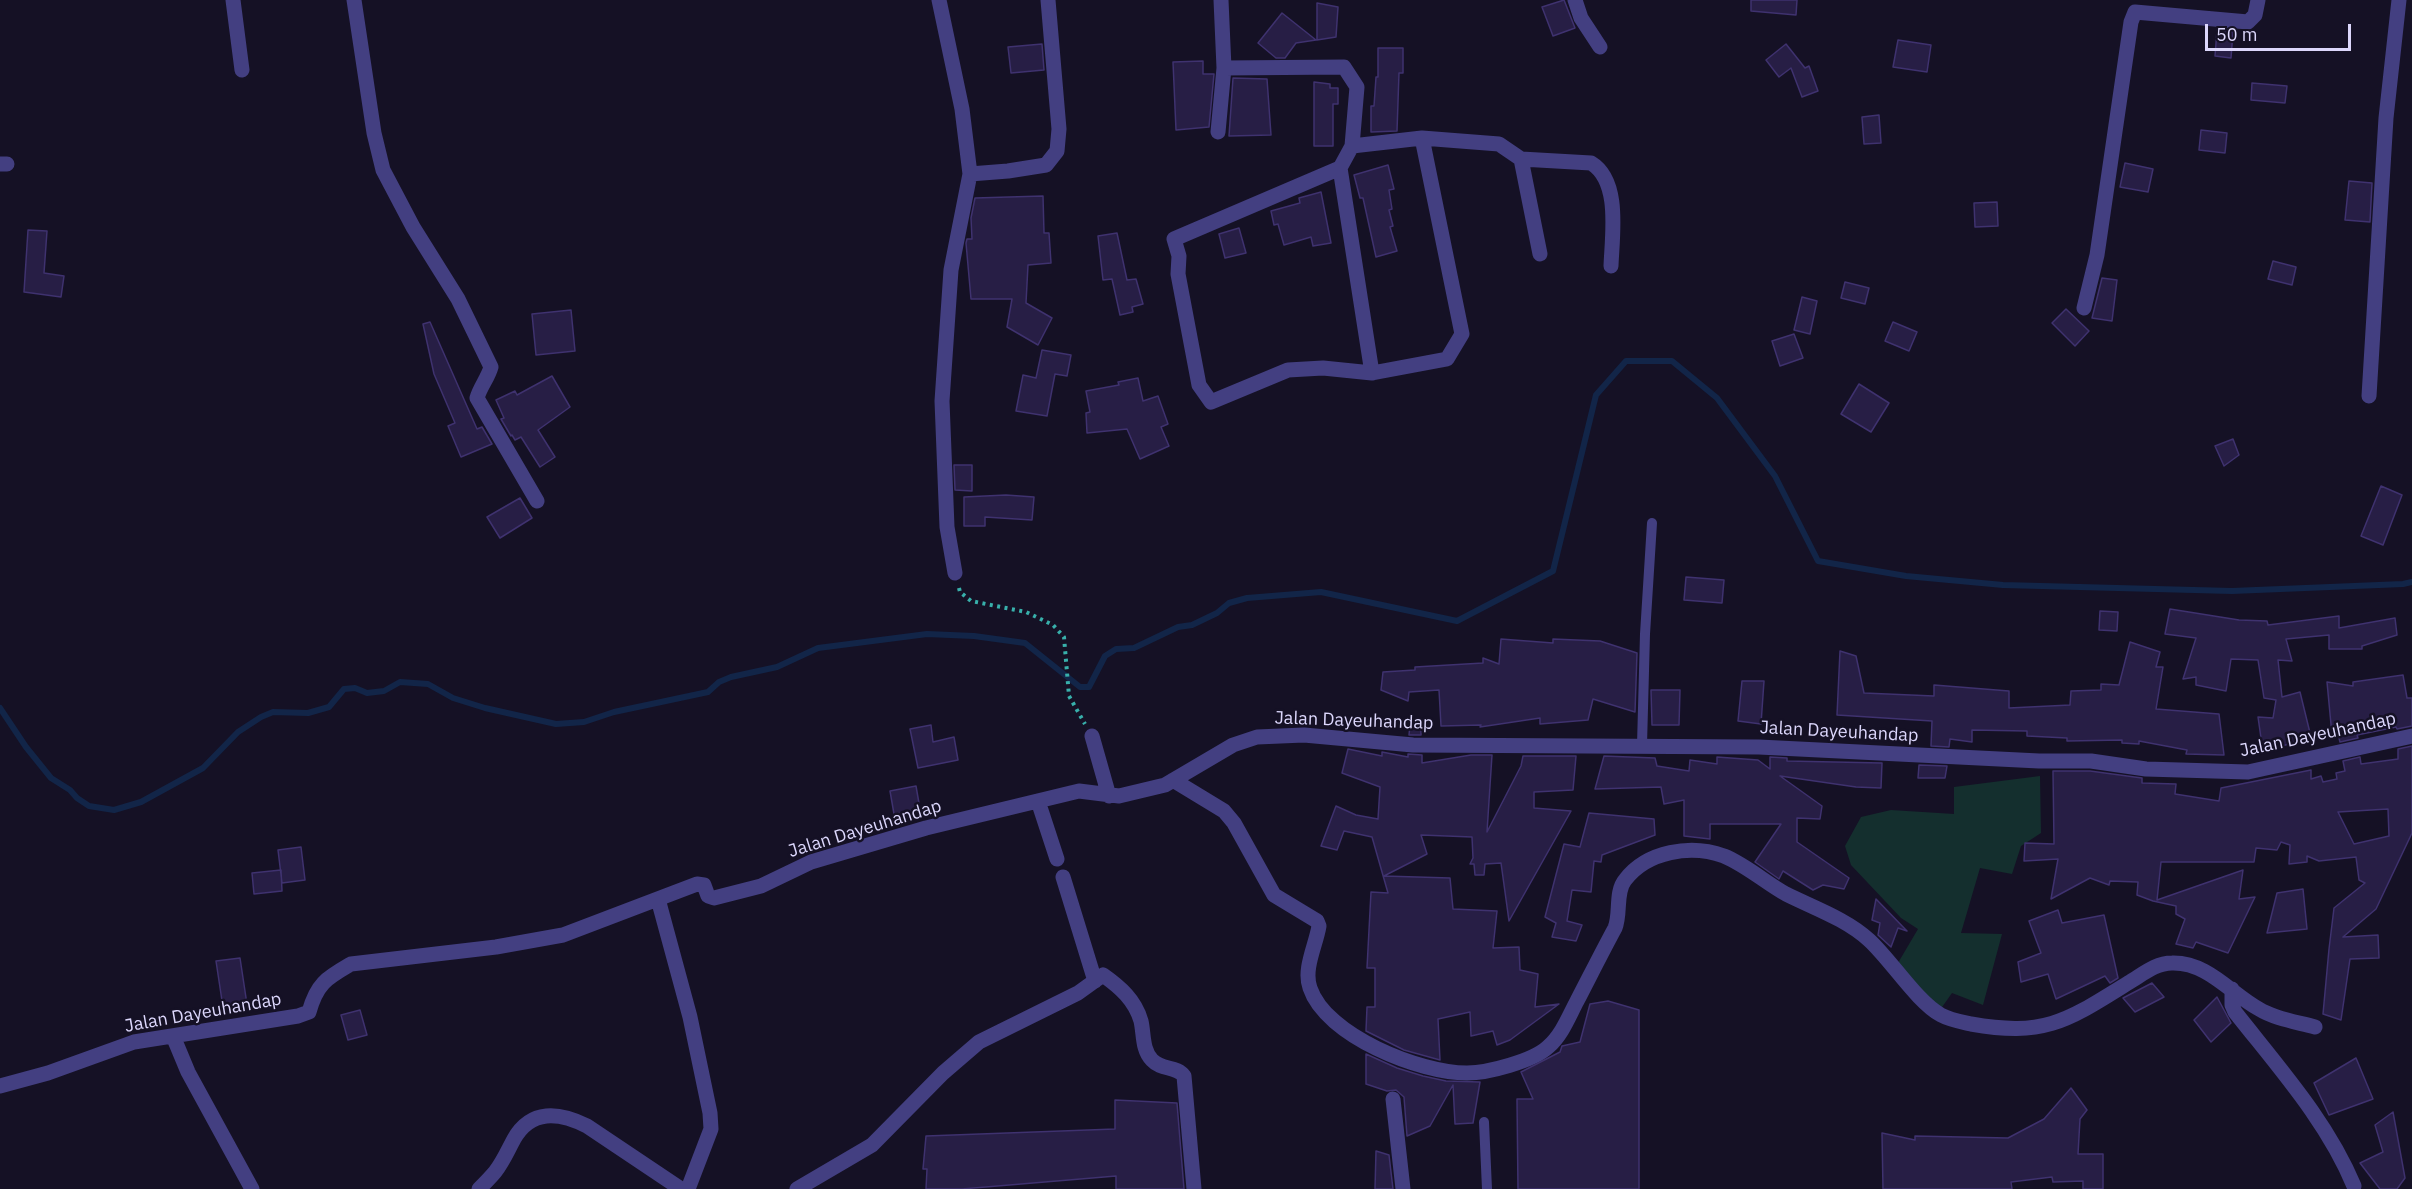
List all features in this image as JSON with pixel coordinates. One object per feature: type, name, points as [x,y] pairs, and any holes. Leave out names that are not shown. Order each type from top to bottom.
[{"type":"street","points":[[233,0],[242,70]]},
{"type":"street","points":[[354,0],[374,133],[383,170],[413,227],[458,300],[491,367],[477,398],[537,501]]},
{"type":"street","points":[[939,0],[962,109],[970,174],[951,270],[942,401],[947,527],[955,573]]},
{"type":"street","points":[[970,174],[1046,165],[1057,151],[1059,129],[1048,0]]},
{"type":"street","points":[[1218,132],[1224,68],[1221,0]]},
{"type":"street","points":[[1575,0],[1581,18],[1600,47]]},
{"type":"street","points":[[2084,308],[2097,255],[2131,22],[2135,12],[2248,22],[2255,15],[2258,0]]},
{"type":"street","points":[[2369,396],[2386,118],[2399,0]]},
{"type":"street","points":[[1224,68],[1344,67],[1357,87],[1352,146],[1340,168],[1372,373]]},
{"type":"street","points":[[1352,146],[1422,138],[1499,144],[1521,159],[1591,163],[1604,175],[1614,209],[1611,266]]},
{"type":"street","points":[[1340,168],[1174,238],[1179,256],[1178,274],[1199,386],[1211,402],[1288,370],[1323,368],[1372,373],[1447,359],[1462,334],[1422,138]]},
{"type":"street","points":[[1521,159],[1540,254]]},
{"type":"street","name":"Jalan Dayeuhandap","points":[[0,1086],[134,1042],[298,1016],[309,1012],[319,986],[331,975],[351,964],[496,947],[563,935],[701,884],[704,885],[709,897],[714,898],[761,886],[811,862],[926,828],[1079,792],[1114,796],[1169,782],[1233,745],[1257,737],[1304,735],[1413,745],[1759,747],[2039,761],[2091,761],[2146,770],[2248,772],[2412,736]]},
{"type":"street","points":[[1092,736],[1114,796]]},
{"type":"street","points":[[1169,782],[1224,811],[1234,823],[1274,895],[1317,921],[1319,926],[1308,983],[1311,991],[1326,1011],[1344,1028],[1367,1043],[1406,1061],[1430,1068],[1456,1073],[1485,1072],[1536,1055],[1547,1048],[1563,1028],[1615,928],[1623,884],[1641,864],[1656,856],[1696,851],[1726,857],[1781,891],[1846,923],[1870,941],[1943,1017],[2008,1028],[2041,1027],[2076,1015],[2155,967],[2172,963],[2190,966],[2216,978],[2264,1012],[2314,1028]]},
{"type":"street","points":[[1038,801],[1057,859]]},
{"type":"street","points":[[1063,877],[1095,981]]},
{"type":"street","points":[[658,899],[690,1017],[710,1113],[711,1129],[688,1189]]},
{"type":"street","points":[[797,1189],[872,1144],[943,1073],[979,1042],[1078,993],[1103,975],[1118,986],[1134,1003],[1140,1020],[1144,1046],[1150,1058],[1160,1066],[1178,1070],[1184,1076],[1194,1189]]},
{"type":"street","points":[[2232,989],[2232,1005],[2235,1012],[2316,1115],[2333,1141],[2354,1186]]},
{"type":"street","points":[[173,1036],[198,1090],[252,1189]]},
{"type":"street","points":[[1393,1099],[1403,1189]]},
{"type":"street","points":[[478,1189],[496,1172],[526,1122],[535,1118],[552,1116],[571,1118],[587,1126],[681,1189]]},
{"type":"lane","points":[[1642,745],[1645,634],[1652,523]]},
{"type":"lane","points":[[1484,1122],[1486,1189]]},
{"type":"path","points":[[955,573],[960,592],[971,600],[1026,612],[1053,625],[1064,637],[1069,696],[1092,736]]},
{"type":"green space","points":[[2040,776],[2041,833],[2021,846],[2012,874],[1980,868],[1961,933],[2002,934],[1983,1005],[1952,993],[1940,1010],[1895,968],[1918,929],[1901,918],[1851,865],[1845,846],[1861,817],[1891,810],[1954,814],[1954,787]]},
{"type":"building","points":[[1564,0],[1575,28],[1553,36],[1542,7]]},
{"type":"building","points":[[1751,0],[1797,0],[1796,15],[1751,11]]},
{"type":"building","points":[[1317,3],[1338,7],[1336,37],[1317,40]]},
{"type":"building","points":[[1282,13],[1316,40],[1296,43],[1285,58],[1276,58],[1258,43]]},
{"type":"building","points":[[2217,30],[2233,32],[2231,58],[2215,56]]},
{"type":"building","points":[[1898,40],[1931,45],[1927,72],[1893,67]]},
{"type":"building","points":[[1042,44],[1044,70],[1011,73],[1008,47]]},
{"type":"building","points":[[1786,44],[1805,68],[1809,66],[1818,91],[1802,97],[1791,68],[1779,77],[1766,60]]},
{"type":"building","points":[[1378,48],[1403,48],[1403,73],[1399,73],[1397,131],[1371,132],[1371,106],[1374,106],[1376,77],[1378,77]]},
{"type":"building","points":[[1203,61],[1203,74],[1214,74],[1209,127],[1176,130],[1173,62]]},
{"type":"building","points":[[1233,78],[1267,79],[1271,135],[1229,136]]},
{"type":"building","points":[[1314,82],[1330,84],[1330,88],[1338,88],[1338,104],[1333,104],[1333,146],[1314,146]]},
{"type":"building","points":[[2252,83],[2287,86],[2285,103],[2251,100]]},
{"type":"building","points":[[1879,115],[1881,143],[1864,144],[1862,117]]},
{"type":"building","points":[[2201,130],[2227,133],[2225,153],[2199,150]]},
{"type":"building","points":[[2125,163],[2153,169],[2148,192],[2120,187]]},
{"type":"building","points":[[1388,165],[1394,189],[1389,190],[1392,209],[1389,210],[1393,226],[1390,227],[1397,251],[1376,257],[1363,198],[1360,198],[1354,175]]},
{"type":"building","points":[[2349,181],[2372,183],[2370,222],[2345,220]]},
{"type":"building","points":[[1321,192],[1331,243],[1313,246],[1311,237],[1284,245],[1278,224],[1274,225],[1271,211],[1300,203],[1299,198]]},
{"type":"building","points":[[1043,196],[1044,233],[1049,233],[1051,263],[1028,265],[1026,303],[1052,318],[1038,345],[1007,327],[1012,299],[971,299],[966,243],[967,239],[972,239],[971,218],[975,198]]},
{"type":"building","points":[[1997,202],[1998,226],[1975,227],[1974,203]]},
{"type":"building","points":[[1239,228],[1246,253],[1225,258],[1219,234]]},
{"type":"building","points":[[28,230],[47,231],[44,273],[64,276],[61,297],[24,292]]},
{"type":"building","points":[[1117,233],[1127,280],[1136,279],[1143,304],[1132,307],[1133,312],[1120,315],[1112,279],[1103,280],[1098,236]]},
{"type":"building","points":[[2273,261],[2296,267],[2292,285],[2268,279]]},
{"type":"building","points":[[2102,278],[2117,280],[2112,321],[2092,318]]},
{"type":"building","points":[[1845,282],[1869,288],[1865,304],[1841,298]]},
{"type":"building","points":[[1802,297],[1817,301],[1810,334],[1794,330]]},
{"type":"building","points":[[2066,309],[2089,331],[2075,346],[2052,323]]},
{"type":"building","points":[[571,310],[575,351],[536,355],[532,314]]},
{"type":"building","points":[[430,322],[477,429],[482,427],[492,444],[461,457],[448,426],[455,423],[434,374],[423,324]]},
{"type":"building","points":[[1893,322],[1917,332],[1909,351],[1885,341]]},
{"type":"building","points":[[1794,334],[1803,358],[1780,366],[1772,341]]},
{"type":"building","points":[[1042,350],[1071,355],[1067,376],[1055,374],[1047,416],[1016,411],[1023,375],[1036,378]]},
{"type":"building","points":[[552,376],[570,407],[538,430],[555,457],[540,467],[521,437],[515,440],[511,436],[501,419],[504,418],[496,400],[515,391],[517,395]]},
{"type":"building","points":[[1138,378],[1143,401],[1158,396],[1168,424],[1161,427],[1169,446],[1140,459],[1127,429],[1087,433],[1086,413],[1090,412],[1086,391],[1119,385],[1118,382]]},
{"type":"building","points":[[1859,384],[1889,403],[1871,432],[1841,414]]},
{"type":"building","points":[[2233,439],[2239,455],[2224,466],[2215,446]]},
{"type":"building","points":[[954,465],[972,465],[972,491],[955,490]]},
{"type":"building","points":[[2381,486],[2402,495],[2383,545],[2361,536]]},
{"type":"building","points":[[1006,495],[1034,497],[1032,520],[985,517],[985,526],[964,526],[964,497]]},
{"type":"building","points":[[520,498],[532,518],[500,538],[487,517]]},
{"type":"building","points":[[1686,577],[1724,580],[1722,603],[1684,600]]},
{"type":"building","points":[[2170,609],[2239,620],[2267,621],[2268,625],[2339,616],[2339,628],[2395,618],[2397,635],[2362,646],[2362,649],[2329,649],[2329,635],[2286,639],[2292,661],[2278,660],[2282,697],[2300,692],[2311,737],[2263,752],[2258,717],[2273,718],[2276,700],[2264,698],[2258,660],[2231,659],[2226,691],[2196,685],[2196,677],[2183,679],[2196,638],[2165,634]]},
{"type":"building","points":[[2100,611],[2118,612],[2117,631],[2099,630]]},
{"type":"building","points":[[1501,639],[1553,643],[1553,639],[1600,641],[1637,653],[1635,712],[1593,699],[1588,720],[1540,724],[1540,718],[1480,727],[1481,725],[1441,726],[1439,690],[1409,692],[1408,701],[1381,690],[1383,672],[1415,670],[1415,667],[1483,663],[1483,658],[1499,664]]},
{"type":"building","points":[[2130,642],[2160,652],[2156,667],[2163,667],[2156,709],[2219,714],[2224,755],[2186,754],[2187,750],[2139,741],[2139,744],[2122,743],[2122,740],[2067,741],[2067,738],[2027,736],[2027,731],[1972,730],[1972,742],[1950,739],[1949,747],[1931,746],[1932,721],[1837,715],[1840,651],[1856,656],[1864,693],[1934,696],[1934,685],[2009,691],[2009,708],[2070,705],[2071,691],[2101,690],[2101,684],[2119,685]]},
{"type":"building","points":[[2403,675],[2407,698],[2412,698],[2412,726],[2357,735],[2358,738],[2340,742],[2338,734],[2332,735],[2327,682],[2353,686],[2353,682]]},
{"type":"building","points":[[1742,681],[1764,681],[1761,724],[1738,721]]},
{"type":"building","points":[[1651,690],[1680,690],[1679,725],[1652,725]]},
{"type":"building","points":[[931,725],[933,742],[954,737],[958,760],[918,768],[910,729]]},
{"type":"building","points":[[1410,725],[1421,725],[1421,735],[1409,735]]},
{"type":"building","points":[[2412,746],[2412,833],[2376,909],[2343,937],[2378,935],[2379,958],[2350,959],[2341,1020],[2323,1014],[2334,908],[2365,883],[2359,880],[2356,857],[2319,861],[2307,856],[2307,862],[2289,864],[2290,845],[2281,842],[2277,850],[2256,848],[2254,862],[2161,862],[2157,900],[2243,870],[2239,899],[2255,897],[2228,953],[2196,942],[2193,948],[2176,944],[2185,919],[2176,914],[2176,906],[2137,895],[2138,882],[2110,881],[2109,885],[2090,878],[2051,899],[2058,859],[2024,861],[2025,843],[2054,844],[2053,771],[2090,771],[2142,778],[2142,783],[2176,784],[2175,794],[2219,801],[2221,788],[2311,770],[2311,779],[2321,776],[2323,782],[2337,779],[2336,773],[2345,771],[2343,761],[2360,757],[2361,764],[2398,759],[2398,749]],"holes":[[[2388,809],[2389,836],[2354,844],[2338,812]]]},
{"type":"building","points":[[1348,749],[1382,756],[1382,752],[1408,757],[1408,754],[1422,755],[1422,763],[1471,755],[1492,755],[1487,832],[1521,766],[1523,756],[1576,756],[1573,790],[1534,792],[1534,808],[1571,811],[1509,921],[1501,863],[1485,864],[1484,875],[1475,875],[1474,864],[1470,864],[1473,858],[1472,837],[1421,835],[1427,854],[1384,876],[1450,878],[1453,909],[1497,911],[1493,948],[1519,947],[1520,970],[1538,974],[1535,1007],[1559,1004],[1510,1040],[1497,1045],[1493,1031],[1471,1036],[1470,1012],[1438,1019],[1440,1060],[1404,1050],[1366,1031],[1367,1007],[1375,1007],[1375,968],[1367,968],[1371,892],[1388,893],[1372,837],[1344,831],[1337,850],[1321,846],[1336,806],[1356,815],[1378,819],[1380,787],[1342,773]]},
{"type":"building","points":[[1604,756],[1655,758],[1657,766],[1689,771],[1690,760],[1717,764],[1717,757],[1758,760],[1770,769],[1770,757],[1787,758],[1787,761],[1882,763],[1881,788],[1856,787],[1780,776],[1822,806],[1820,819],[1797,818],[1797,842],[1849,878],[1844,889],[1823,885],[1813,890],[1783,871],[1779,879],[1755,862],[1781,824],[1710,824],[1710,839],[1684,836],[1684,800],[1664,804],[1661,787],[1595,789]]},
{"type":"building","points":[[1919,765],[1947,766],[1945,778],[1918,778]]},
{"type":"building","points":[[916,786],[920,809],[894,814],[890,791]]},
{"type":"building","points":[[1589,813],[1654,819],[1655,835],[1602,855],[1601,862],[1594,861],[1591,892],[1572,890],[1567,921],[1582,925],[1576,941],[1552,937],[1556,923],[1545,917],[1564,844],[1580,847]]},
{"type":"building","points":[[301,847],[305,880],[282,883],[278,850]]},
{"type":"building","points":[[281,870],[282,891],[254,894],[252,873]]},
{"type":"building","points":[[2303,889],[2307,929],[2267,933],[2277,893]]},
{"type":"building","points":[[1876,899],[1907,931],[1898,928],[1891,947],[1878,935],[1880,923],[1872,920]]},
{"type":"building","points":[[2058,910],[2062,923],[2104,915],[2118,978],[2110,983],[2105,976],[2056,999],[2048,974],[2021,982],[2018,962],[2041,953],[2029,921]]},
{"type":"building","points":[[240,958],[248,1011],[224,1014],[216,961]]},
{"type":"building","points":[[2152,983],[2164,997],[2135,1012],[2123,998]]},
{"type":"building","points":[[2217,997],[2231,1023],[2211,1042],[2194,1020]]},
{"type":"building","points":[[1608,1001],[1639,1010],[1639,1189],[1518,1189],[1517,1099],[1533,1099],[1521,1072],[1560,1052],[1562,1046],[1580,1042],[1590,1004]]},
{"type":"building","points":[[360,1010],[367,1035],[348,1040],[341,1015]]},
{"type":"building","points":[[1366,1054],[1397,1068],[1423,1076],[1446,1081],[1480,1082],[1473,1123],[1455,1124],[1453,1085],[1430,1126],[1407,1136],[1404,1097],[1396,1090],[1387,1091],[1366,1084]]},
{"type":"building","points":[[2356,1058],[2373,1099],[2329,1115],[2314,1083]]},
{"type":"building","points":[[2071,1088],[2087,1110],[2080,1119],[2078,1154],[2103,1154],[2103,1189],[2083,1189],[2083,1181],[2053,1182],[2052,1177],[2011,1182],[2012,1189],[1883,1189],[1882,1133],[1915,1140],[1915,1136],[2008,1138],[2044,1119]]},
{"type":"building","points":[[1115,1100],[1177,1103],[1184,1189],[1116,1189],[1116,1176],[962,1189],[926,1189],[927,1169],[923,1169],[926,1136],[1115,1129]]},
{"type":"building","points":[[2393,1112],[2405,1178],[2397,1189],[2380,1189],[2360,1163],[2383,1152],[2375,1125]]},
{"type":"building","points":[[1376,1151],[1389,1155],[1393,1189],[1375,1189]]},
{"type":"waterway","points":[[0,708],[26,747],[51,778],[89,806],[114,810],[141,802],[203,768],[238,732],[261,717],[273,712],[308,713],[329,707],[344,689],[355,688],[367,693],[384,691],[400,682],[428,684],[453,698],[485,708],[556,724],[584,722],[614,712],[708,692],[719,682],[731,677],[777,667],[818,648],[927,634],[974,636],[1025,643],[1080,687],[1089,687],[1105,656],[1116,649],[1134,648],[1178,627],[1192,625],[1217,613],[1229,603],[1247,598],[1321,592],[1457,621],[1553,571],[1596,395],[1626,361],[1672,361],[1717,398],[1775,476],[1818,561],[1906,576],[2003,585],[2232,591],[2412,582]]}]
